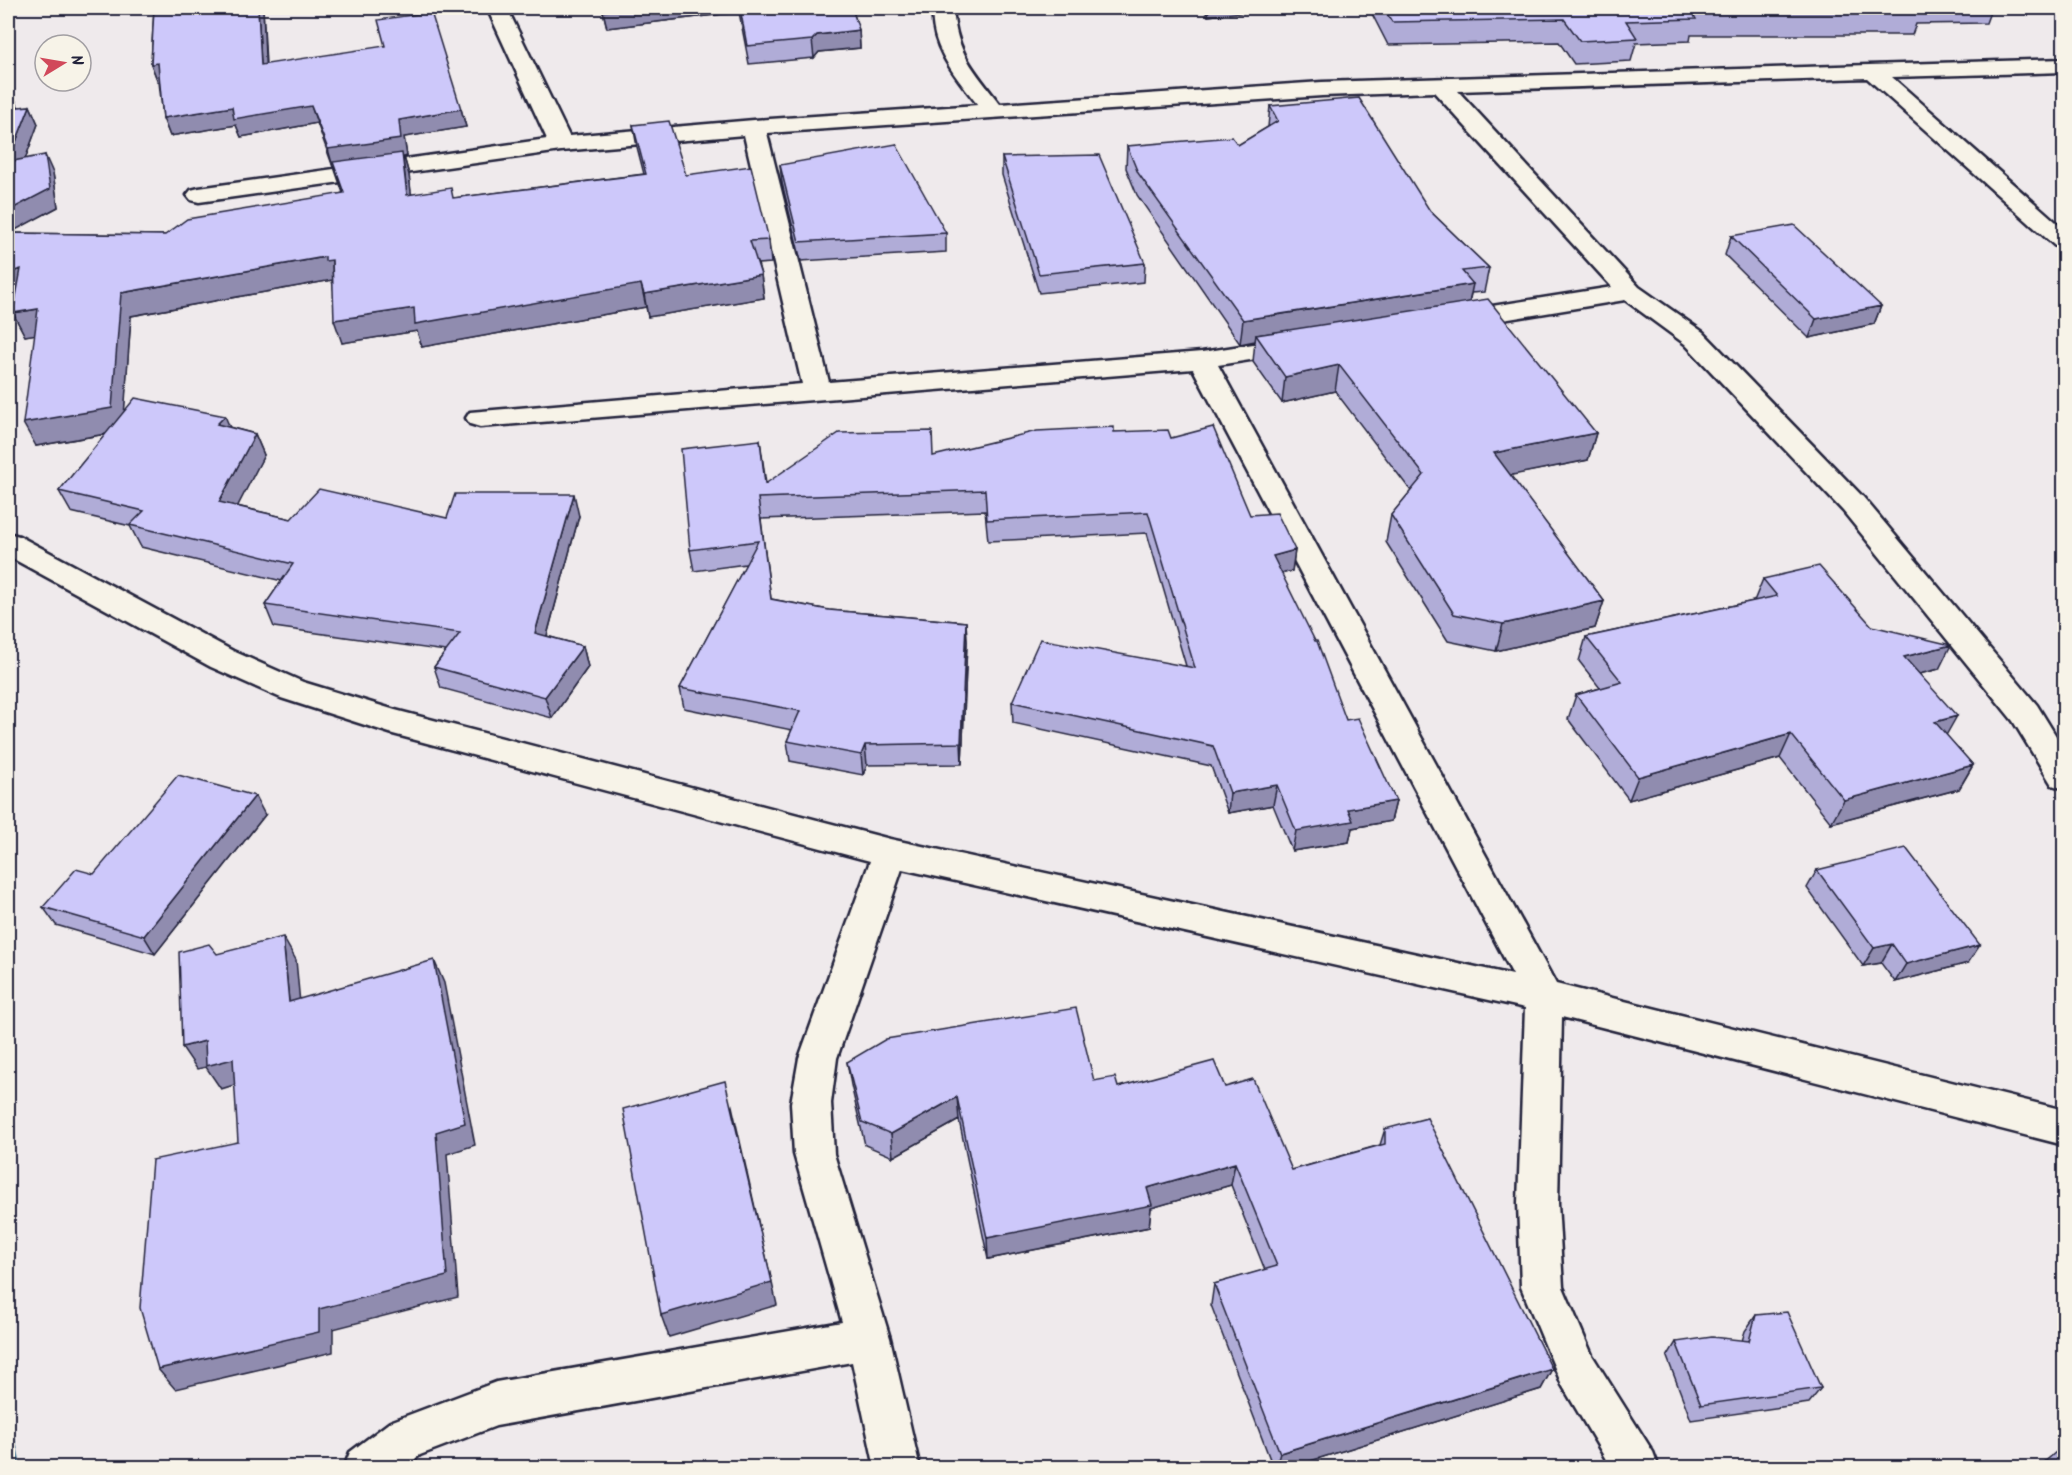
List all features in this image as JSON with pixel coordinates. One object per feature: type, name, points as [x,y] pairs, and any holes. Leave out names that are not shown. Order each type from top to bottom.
[{"type":"street","points":[[497,8],[561,144]]},
{"type":"street","points":[[943,8],[941,23],[949,51],[994,111]]},
{"type":"street","points":[[199,195],[561,144],[754,127],[1322,89],[2064,65]]},
{"type":"street","points":[[1872,71],[2064,241]]},
{"type":"street","points":[[1440,85],[1630,292],[1694,338],[1853,504],[2025,713],[2064,776]]},
{"type":"street","points":[[754,127],[817,389]]},
{"type":"street","points":[[1433,323],[1630,292]]},
{"type":"street","points":[[480,418],[817,389],[1202,360],[1318,342]]},
{"type":"street","points":[[1202,360],[1544,997],[1538,1203],[1542,1287],[1576,1370],[1637,1467]]},
{"type":"street","points":[[8,543],[222,659],[292,690],[393,722],[890,853],[1544,997],[2064,1128]]},
{"type":"street","points":[[890,853],[818,1058],[811,1102],[814,1154],[868,1338],[898,1467]]},
{"type":"street","points":[[366,1467],[405,1438],[496,1404],[868,1338]]},
{"type":"building","points":[[154,8],[258,8],[261,65],[385,46],[378,20],[431,12],[461,109],[399,120],[401,139],[328,149],[311,106],[234,119],[232,107],[163,118],[158,63],[151,64]]},
{"type":"building","points":[[603,8],[631,8],[603,11]]},
{"type":"building","points":[[740,8],[852,8],[859,30],[817,35],[812,40],[747,46]]},
{"type":"building","points":[[1384,8],[1917,8],[1921,12],[1692,12],[1696,19],[1626,21],[1637,38],[1580,41],[1564,19],[1392,22]]},
{"type":"building","points":[[13,95],[8,108],[8,96]]},
{"type":"building","points":[[1359,98],[1430,211],[1489,268],[1462,271],[1473,284],[1243,320],[1138,173],[1127,146],[1232,137],[1238,145],[1278,121],[1270,106]]},
{"type":"building","points":[[30,106],[8,162],[8,108]]},
{"type":"building","points":[[669,121],[686,175],[751,166],[769,240],[750,241],[761,275],[644,294],[641,284],[415,324],[414,308],[334,320],[332,260],[325,261],[325,257],[121,293],[112,408],[23,423],[38,309],[13,313],[21,269],[8,273],[8,233],[165,235],[187,219],[344,193],[333,162],[402,153],[407,195],[451,188],[453,198],[646,174],[633,125]]},
{"type":"building","points":[[896,144],[946,233],[799,242],[780,165]]},
{"type":"building","points":[[45,155],[50,189],[8,211],[8,162]]},
{"type":"building","points":[[1099,155],[1145,263],[1039,274],[1002,157]]},
{"type":"building","points":[[1794,225],[1881,306],[1816,319],[1731,236]]},
{"type":"building","points":[[1488,299],[1596,433],[1494,453],[1604,601],[1503,624],[1454,614],[1391,515],[1424,475],[1339,365],[1285,377],[1256,335]]},
{"type":"building","points":[[135,398],[225,416],[217,424],[255,434],[219,502],[291,519],[319,489],[447,518],[455,494],[574,494],[535,633],[583,646],[545,697],[434,667],[460,633],[265,605],[293,564],[130,525],[144,511],[59,491]]},
{"type":"building","points":[[1114,427],[1114,432],[1168,430],[1171,438],[1213,427],[1250,515],[1277,513],[1295,550],[1273,556],[1317,641],[1346,720],[1358,718],[1396,801],[1348,809],[1353,821],[1296,831],[1277,785],[1230,793],[1213,746],[1012,702],[1040,639],[1195,668],[1148,512],[987,520],[985,490],[758,498],[771,599],[829,610],[966,622],[961,743],[865,745],[861,755],[787,741],[800,711],[680,688],[758,541],[690,550],[681,449],[760,440],[765,484],[839,433],[932,431],[933,456],[1037,431]]},
{"type":"building","points":[[1819,566],[1872,626],[1951,645],[1904,657],[1957,716],[1935,722],[1973,765],[1844,800],[1791,734],[1638,777],[1576,695],[1622,682],[1586,637],[1777,596],[1763,579]]},
{"type":"building","points":[[178,775],[255,796],[144,936],[43,907],[76,869],[94,874]]},
{"type":"building","points":[[1906,848],[1980,945],[1906,964],[1892,944],[1874,948],[1817,870]]},
{"type":"building","points":[[283,937],[289,1002],[434,960],[465,1123],[436,1132],[447,1276],[319,1309],[319,1332],[158,1369],[140,1308],[152,1160],[238,1142],[233,1059],[206,1066],[205,1041],[182,1047],[179,952],[209,944],[217,954]]},
{"type":"building","points":[[1076,1008],[1094,1081],[1115,1077],[1118,1087],[1214,1061],[1225,1087],[1253,1079],[1292,1170],[1385,1144],[1385,1129],[1427,1118],[1552,1369],[1280,1453],[1214,1284],[1277,1266],[1235,1163],[1147,1188],[1152,1205],[987,1238],[957,1097],[891,1134],[862,1122],[847,1062],[886,1039]]},
{"type":"building","points":[[725,1081],[772,1282],[661,1315],[623,1109]]},
{"type":"building","points":[[1787,1312],[1821,1388],[1701,1405],[1676,1342],[1712,1337],[1749,1341],[1756,1315]]},
{"type":"waterway","points":[[8,1444],[12,1468]]}]
